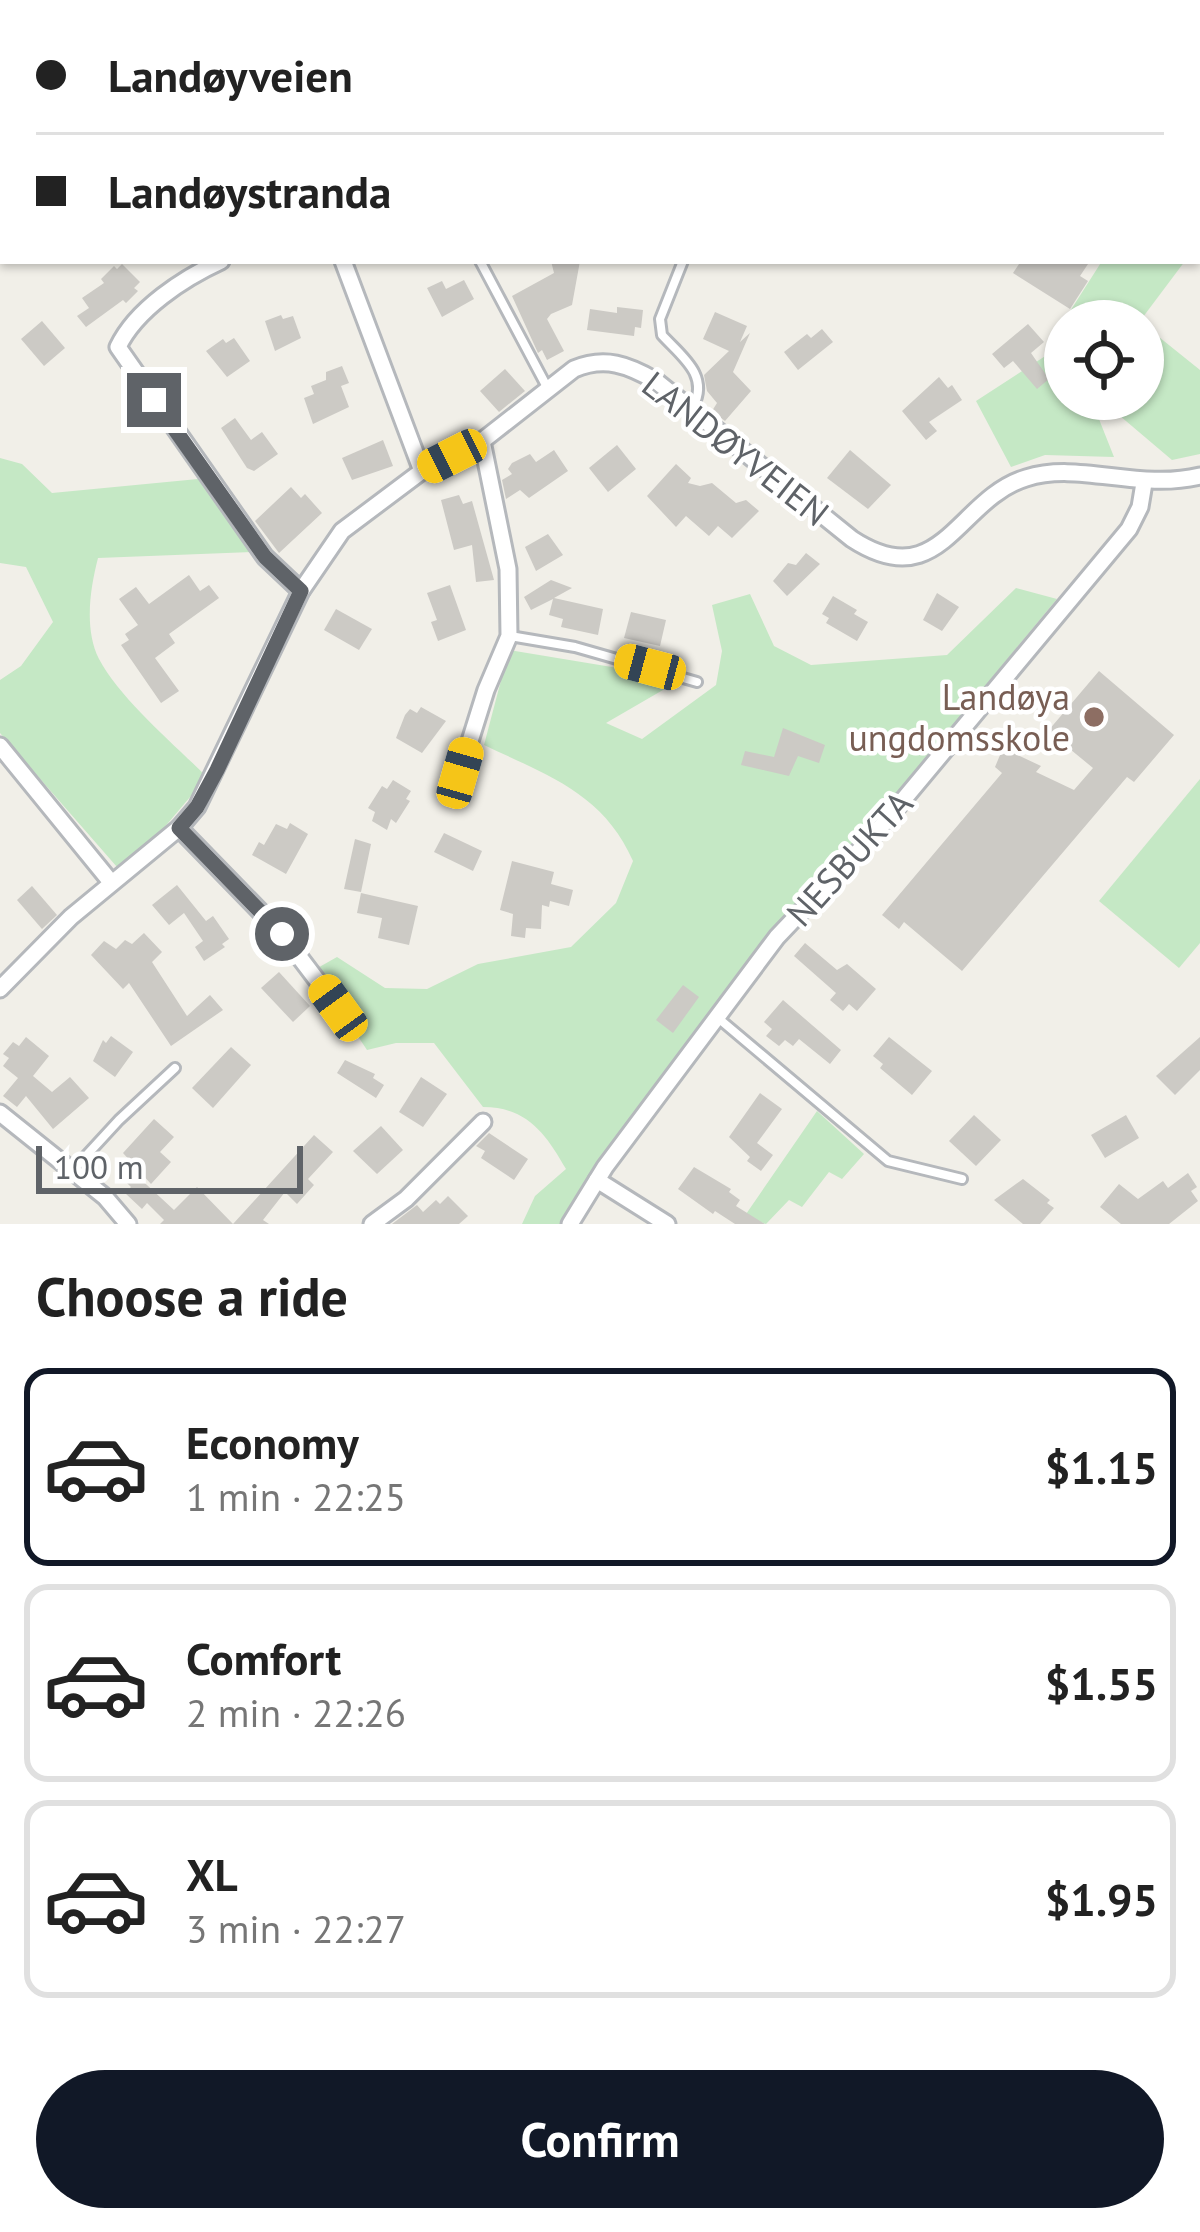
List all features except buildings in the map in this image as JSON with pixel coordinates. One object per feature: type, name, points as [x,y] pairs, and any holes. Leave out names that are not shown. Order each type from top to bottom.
[{"type":"street","points":[[216,264],[167,294],[131,326],[118,347],[265,557],[301,591]]},
{"type":"street","points":[[344,264],[422,471]]},
{"type":"street","name":"LANDØYVEIEN","points":[[0,989],[110,881],[179,828],[197,807],[301,591],[342,531],[422,471],[482,441],[547,386],[589,363],[610,361],[631,367],[692,408],[852,539],[887,556],[918,555],[940,544],[992,498],[1024,478],[1064,472],[1144,482],[1200,476]]},
{"type":"street","points":[[460,773],[508,636],[508,569],[482,441]]},
{"type":"street","name":"NESBUKTA","points":[[570,1224],[597,1180],[777,937],[874,835],[1130,529],[1144,482]]},
{"type":"street","points":[[0,746],[110,881]]},
{"type":"street","points":[[179,828],[282,934],[338,1008]]},
{"type":"street","points":[[0,1114],[105,1197],[128,1224]]},
{"type":"street","points":[[372,1224],[406,1199],[483,1122]]},
{"type":"street","points":[[597,1180],[667,1224]]},
{"type":"lane","points":[[481,264],[547,386]]},
{"type":"lane","points":[[682,264],[660,319],[662,334],[683,352],[697,376],[700,391],[692,408]]},
{"type":"lane","points":[[508,636],[575,647],[697,682]]},
{"type":"lane","points":[[717,1018],[888,1161],[962,1179]]},
{"type":"lane","points":[[72,1172],[175,1068]]},
{"type":"green space","points":[[1100,264],[1183,264],[1156,300],[1077,300]]},
{"type":"green space","points":[[1164,341],[1200,370],[1200,454],[1172,460],[1125,420],[1164,420]]},
{"type":"green space","points":[[1044,357],[1044,420],[1099,420],[1114,457],[1045,455],[1011,467],[976,401]]},
{"type":"green space","points":[[0,458],[22,464],[52,493],[198,479],[252,552],[98,558],[90,622],[99,659],[134,705],[207,777],[124,875],[0,733],[0,680],[21,666],[53,622],[26,567],[0,563]]},
{"type":"green space","points":[[1016,588],[1057,599],[718,1009],[560,1224],[522,1224],[535,1196],[566,1169],[543,1134],[512,1112],[483,1107],[434,1043],[396,1043],[367,1050],[314,970],[337,957],[385,988],[427,989],[478,964],[571,947],[616,903],[633,861],[606,818],[571,789],[484,745],[509,650],[654,674],[675,683],[606,723],[642,739],[716,685],[722,651],[712,605],[750,594],[774,646],[811,665],[947,655]]},
{"type":"green space","points":[[1200,779],[1200,943],[1179,968],[1099,901]]},
{"type":"green space","points":[[817,1111],[864,1154],[842,1179],[829,1172],[802,1207],[789,1200],[766,1224],[744,1217]]},
{"type":"place","name":"Landøya ungdomsskole","points":[[1094,717]]},
{"type":"route","points":[[154,400],[265,557],[301,591],[217,770],[179,828],[282,934]]}]
